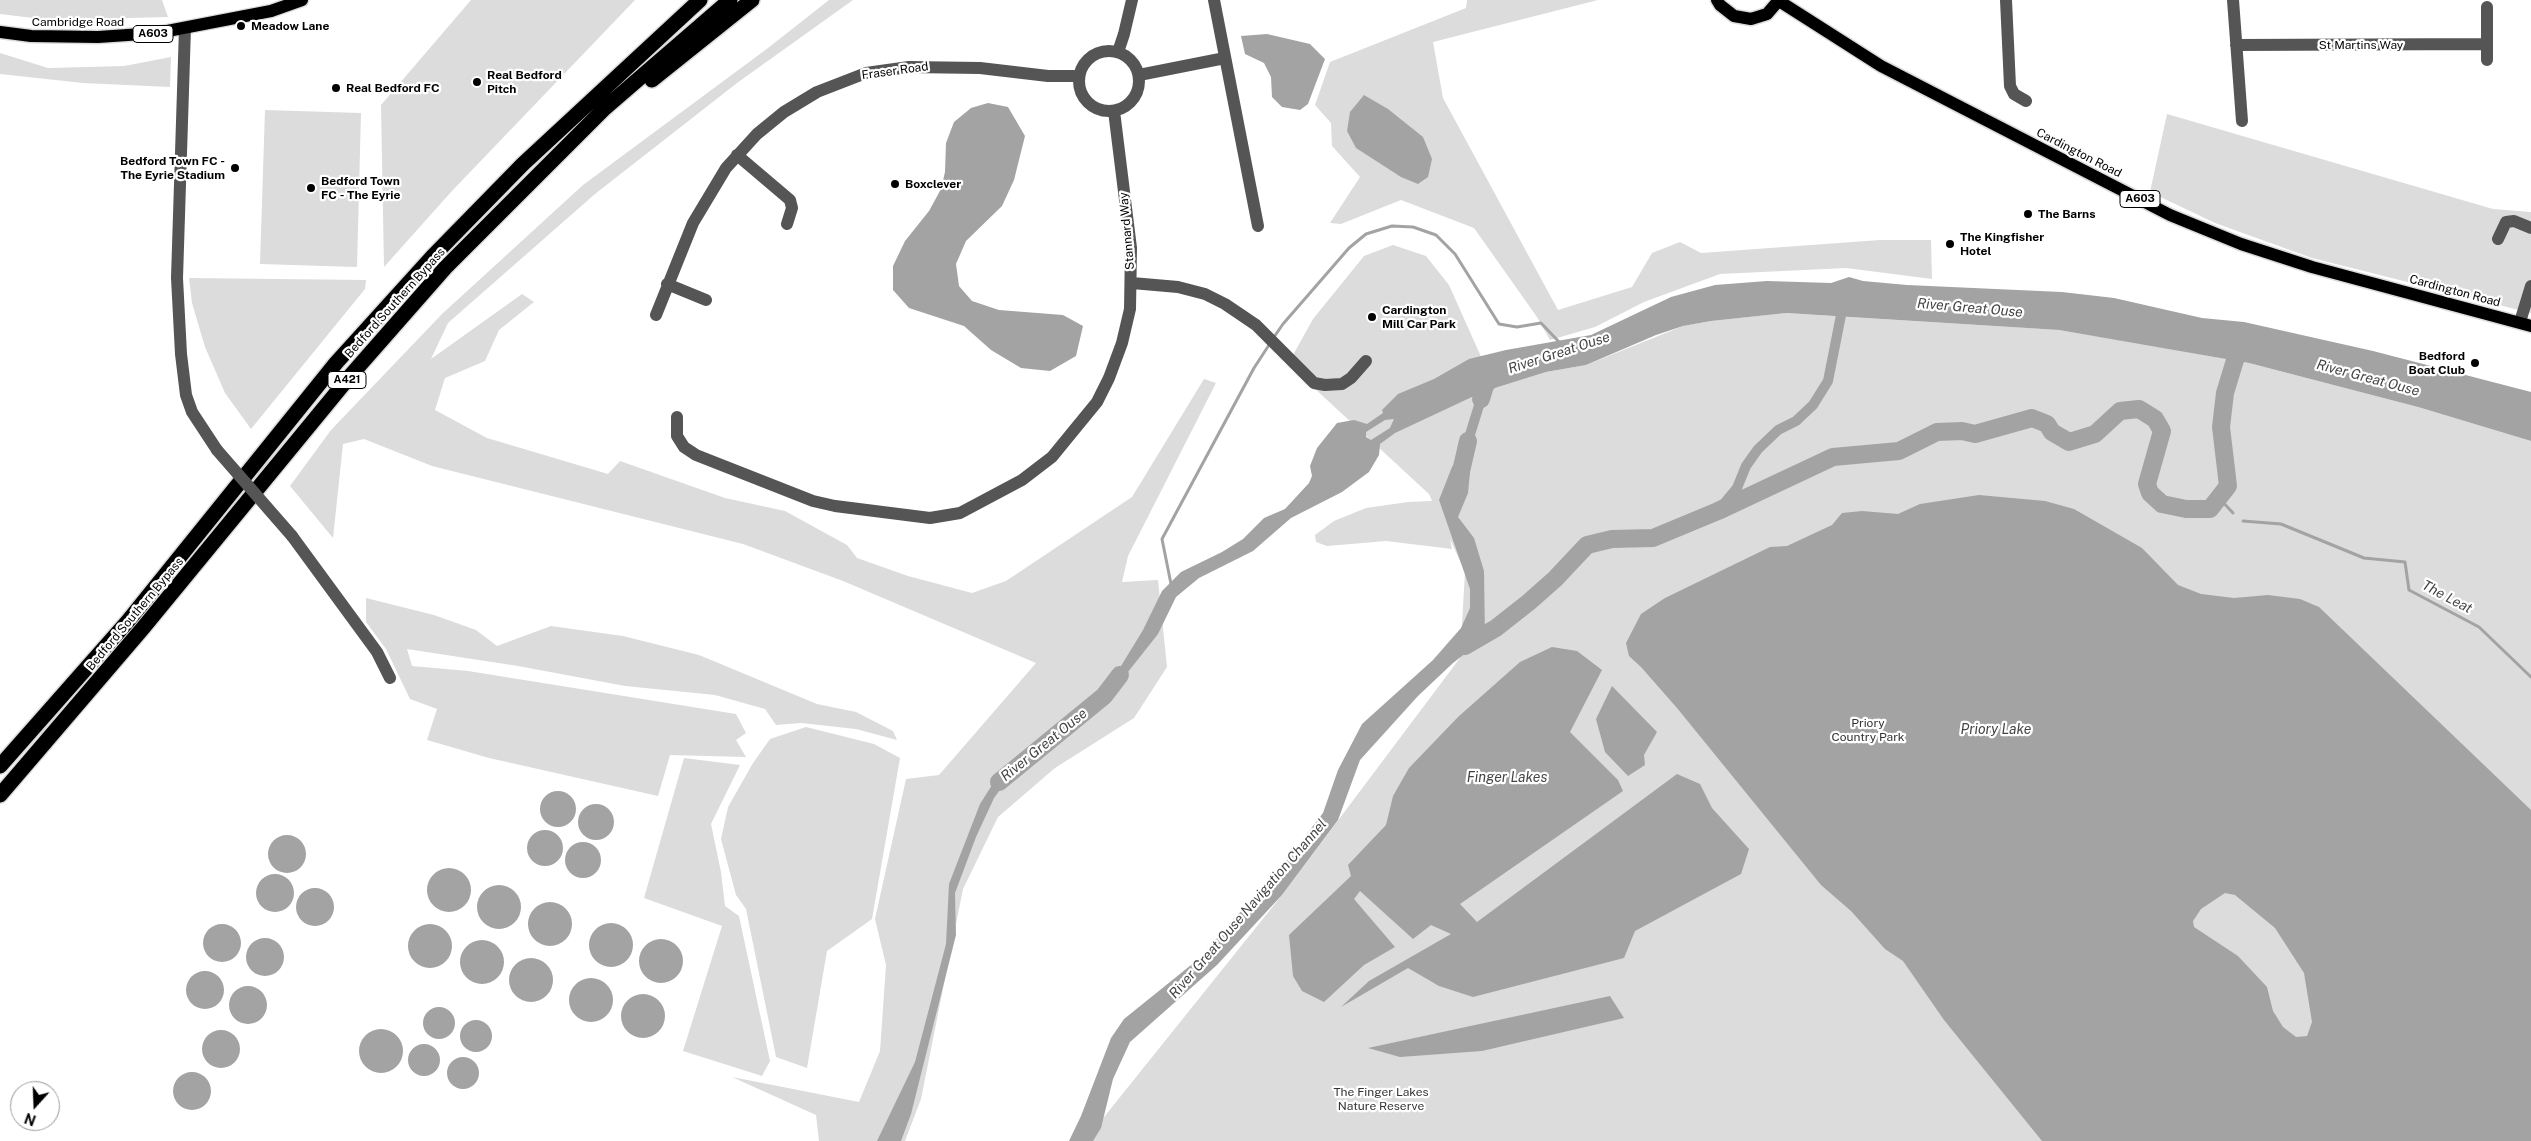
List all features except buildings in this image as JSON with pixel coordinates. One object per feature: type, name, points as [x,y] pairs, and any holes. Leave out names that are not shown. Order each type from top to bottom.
[{"type":"highway","name":"Bedford Southern Bypass","points":[[0,795],[143,628],[364,361],[445,268],[606,108],[730,0]]},
{"type":"highway","points":[[606,108],[640,90],[752,0]]},
{"type":"highway","name":"Bedford Southern Bypass","points":[[0,766],[128,621],[336,363],[432,256],[523,164],[697,2]]},
{"type":"main road","name":"Cambridge Road","points":[[0,32],[31,36],[98,38],[157,33],[271,11],[302,0]]},
{"type":"main road","points":[[1717,0],[1720,5],[1734,16],[1751,19],[1767,14],[1779,1]]},
{"type":"main road","name":"Cardington Road","points":[[1779,1],[1880,66],[2170,215],[2241,244],[2312,267],[2525,324]]},
{"type":"street","points":[[1214,0],[1258,226]]},
{"type":"street","points":[[2006,0],[2010,86],[2014,94],[2026,101]]},
{"type":"street","points":[[2233,0],[2242,120]]},
{"type":"street","points":[[1118,52],[1134,1]]},
{"type":"street","points":[[2487,7],[2487,60]]},
{"type":"street","points":[[185,28],[177,278],[181,354],[186,395],[192,412],[217,450],[292,536],[377,652],[390,678]]},
{"type":"street","name":"St Martins Way","points":[[2236,45],[2486,44]]},
{"type":"street","points":[[1106,51],[1118,52],[1129,58],[1139,75],[1139,88],[1134,99],[1126,106],[1114,111],[1102,111],[1091,106],[1083,97],[1079,87],[1079,76],[1089,58],[1106,51]]},
{"type":"street","points":[[1139,75],[1226,58]]},
{"type":"street","name":"Fraser Road","points":[[656,315],[693,223],[726,168],[757,134],[784,112],[817,92],[866,73],[936,65],[1079,76]]},
{"type":"street","name":"Stannard Way","points":[[677,417],[677,436],[684,447],[696,455],[813,501],[836,506],[930,518],[960,513],[988,500],[1030,474],[1052,457],[1097,402],[1109,378],[1122,343],[1130,309],[1132,283],[1131,248],[1114,111]]},
{"type":"street","points":[[737,155],[790,200],[792,208],[786,224]]},
{"type":"street","points":[[2498,239],[2506,222],[2514,221],[2531,228]]},
{"type":"street","points":[[1132,283],[1178,287],[1205,294],[1241,312],[1294,360],[1314,382],[1325,385],[1344,382],[1366,361]]},
{"type":"street","points":[[667,284],[706,300]]},
{"type":"street","points":[[2525,324],[2531,286]]},
{"type":"green space","points":[[0,0],[162,0],[168,17],[50,20],[0,14]]},
{"type":"green space","points":[[471,0],[635,0],[451,192],[384,267],[381,105]]},
{"type":"green space","points":[[829,0],[853,0],[737,83],[595,194],[448,323],[431,359],[522,294],[534,302],[499,330],[485,361],[445,378],[435,410],[487,438],[608,474],[620,461],[725,498],[785,511],[847,545],[857,558],[908,576],[972,593],[1006,581],[1132,497],[1204,379],[1216,383],[1128,556],[1122,582],[1158,580],[1167,667],[1134,718],[1055,768],[998,817],[963,889],[921,1099],[905,1141],[819,1141],[816,1115],[732,1077],[859,1102],[880,1051],[886,965],[875,919],[906,779],[939,775],[1036,663],[843,581],[743,544],[432,466],[364,439],[343,444],[333,538],[290,486],[331,430],[442,314],[583,185],[768,48]]},
{"type":"green space","points":[[1467,0],[1598,0],[1433,42],[1443,98],[1558,310],[1632,287],[1652,253],[1680,242],[1701,253],[1880,240],[1931,240],[1932,279],[1846,268],[1720,274],[1644,302],[1595,327],[1550,340],[1537,317],[1474,228],[1401,200],[1341,224],[1330,223],[1360,177],[1332,146],[1331,123],[1315,105],[1330,62],[1466,8]]},
{"type":"green space","points":[[0,53],[48,68],[124,66],[171,57],[170,87],[83,83],[0,74]]},
{"type":"green space","name":"Bedford Town FC - The Eyrie","points":[[265,110],[361,113],[357,267],[260,264]]},
{"type":"green space","points":[[2167,114],[2493,209],[2531,212],[2531,313],[2312,258],[2215,223],[2150,192]]},
{"type":"green space","name":"Priory Country Park","points":[[1393,245],[1426,256],[1449,285],[1495,388],[1546,372],[1586,365],[1683,326],[1785,313],[2059,330],[2143,344],[2249,363],[2418,407],[2531,441],[2531,1141],[1087,1141],[1092,1132],[1282,895],[1460,658],[1465,572],[1450,539],[1452,549],[1386,541],[1327,546],[1316,542],[1315,535],[1334,521],[1366,508],[1408,502],[1432,501],[1429,494],[1288,364],[1313,319],[1364,256]]},
{"type":"green space","points":[[189,278],[366,280],[365,289],[251,429],[225,393],[205,347],[192,303]]},
{"type":"green space","points":[[366,598],[434,615],[476,630],[497,646],[551,626],[623,636],[699,655],[817,704],[856,712],[893,731],[897,740],[856,729],[801,723],[776,725],[765,709],[715,695],[625,686],[518,666],[407,649],[412,666],[468,671],[736,714],[746,733],[736,740],[746,757],[670,755],[658,796],[489,758],[427,740],[437,709],[410,699],[386,649],[366,622]]},
{"type":"green space","points":[[806,727],[874,744],[900,758],[872,919],[827,951],[807,1068],[776,1057],[746,909],[736,895],[721,839],[728,807],[753,763],[770,739]]},
{"type":"green space","points":[[684,758],[740,765],[711,824],[721,872],[725,906],[739,916],[770,1061],[762,1076],[683,1051],[722,926],[644,898]]},
{"type":"water","points":[[1267,34],[1310,44],[1325,59],[1308,104],[1300,110],[1282,107],[1272,97],[1271,77],[1264,63],[1245,54],[1241,36]]},
{"type":"water","points":[[1364,95],[1388,109],[1423,137],[1432,159],[1428,177],[1418,184],[1401,177],[1356,148],[1347,131],[1350,112]]},
{"type":"water","points":[[988,103],[1008,107],[1025,136],[1014,180],[1002,206],[966,241],[956,264],[959,286],[972,301],[999,310],[1063,315],[1083,326],[1076,356],[1050,371],[1021,368],[991,350],[964,326],[909,308],[893,290],[893,266],[905,241],[929,211],[941,189],[945,172],[946,143],[954,122],[971,108]]},
{"type":"water","points":[[1849,277],[1863,281],[1907,285],[2062,292],[2114,298],[2202,318],[2244,322],[2373,351],[2531,392],[2531,441],[2418,407],[2249,363],[2059,330],[1786,313],[1683,326],[1656,335],[1586,365],[1546,372],[1495,388],[1486,395],[1474,396],[1395,433],[1380,444],[1379,455],[1369,472],[1342,492],[1291,518],[1253,551],[1199,578],[1176,597],[1158,634],[1124,677],[1102,697],[1143,630],[1162,591],[1181,572],[1222,552],[1243,539],[1264,518],[1285,509],[1309,483],[1312,476],[1310,466],[1317,448],[1337,423],[1354,420],[1367,424],[1383,413],[1382,410],[1398,394],[1434,379],[1469,359],[1506,350],[1591,335],[1671,297],[1715,285],[1767,281],[1831,283]],"holes":[[[1394,419],[1390,428],[1371,440],[1366,437],[1366,432],[1385,420]]]},
{"type":"water","name":"River Great Ouse Navigation Channel","points":[[1459,457],[1466,459],[1470,472],[1468,493],[1458,517],[1474,538],[1484,571],[1485,638],[1453,663],[1418,696],[1360,760],[1338,820],[1282,895],[1217,965],[1130,1042],[1113,1079],[1101,1128],[1093,1141],[1069,1141],[1081,1116],[1111,1038],[1124,1019],[1201,957],[1236,916],[1260,895],[1323,813],[1338,770],[1362,724],[1433,660],[1461,628],[1470,608],[1470,589],[1439,500],[1452,467]]},
{"type":"water","name":"Priory Lake","points":[[1979,495],[2045,501],[2074,509],[2142,548],[2178,585],[2201,594],[2234,598],[2268,595],[2300,599],[2319,607],[2531,810],[2531,1141],[2042,1141],[1944,1020],[1903,961],[1885,949],[1851,911],[1821,885],[1677,708],[1629,656],[1626,643],[1641,614],[1665,598],[1770,547],[1787,546],[1832,525],[1842,513],[1862,511],[1898,514],[1920,504]],"holes":[[[2225,893],[2235,895],[2275,928],[2304,973],[2312,1022],[2307,1036],[2296,1037],[2283,1027],[2273,1011],[2267,987],[2238,956],[2194,927],[2193,921],[2201,909]]]},
{"type":"water","name":"Finger Lakes","points":[[1552,647],[1577,651],[1602,670],[1570,732],[1618,780],[1623,791],[1460,904],[1477,922],[1677,774],[1700,784],[1712,808],[1749,849],[1741,874],[1635,931],[1624,958],[1473,997],[1439,986],[1408,968],[1341,1007],[1369,981],[1451,934],[1431,925],[1413,939],[1360,891],[1354,899],[1395,947],[1364,965],[1324,1002],[1302,991],[1293,976],[1289,935],[1351,876],[1348,865],[1386,825],[1393,796],[1409,768],[1458,717],[1520,662]]},
{"type":"water","points":[[1612,686],[1657,732],[1644,755],[1645,765],[1628,776],[1605,752],[1596,719]]},
{"type":"water","points":[[1051,738],[1016,768],[994,798],[976,837],[955,893],[956,935],[911,1114],[901,1141],[877,1141],[915,1062],[946,944],[949,884],[980,804],[999,774]]},
{"type":"water","points":[[558,791],[570,797],[576,809],[570,821],[558,827],[546,821],[540,809],[546,797]]},
{"type":"water","points":[[596,804],[608,810],[614,822],[608,834],[596,840],[584,834],[578,822],[584,810]]},
{"type":"water","points":[[545,830],[557,836],[563,848],[557,860],[545,866],[533,860],[527,848],[533,836]]},
{"type":"water","points":[[287,835],[300,841],[306,854],[300,867],[287,873],[274,867],[268,854],[274,841]]},
{"type":"water","points":[[583,842],[595,848],[601,860],[595,872],[583,878],[571,872],[565,860],[571,848]]},
{"type":"water","points":[[445,868],[453,868],[465,874],[471,890],[465,906],[453,912],[445,912],[433,906],[427,894],[427,886],[433,874]]},
{"type":"water","points":[[275,874],[288,880],[294,893],[288,906],[275,912],[262,906],[256,893],[262,880]]},
{"type":"water","points":[[499,885],[511,889],[517,895],[521,907],[517,919],[511,925],[499,929],[487,925],[481,919],[477,907],[481,895],[487,889]]},
{"type":"water","points":[[315,888],[328,894],[334,907],[328,920],[315,926],[302,920],[296,907],[302,894]]},
{"type":"water","points":[[546,902],[554,902],[566,908],[572,924],[566,940],[554,946],[546,946],[534,940],[528,928],[528,920],[534,908]]},
{"type":"water","points":[[611,923],[623,927],[629,933],[633,945],[629,957],[623,963],[611,967],[599,963],[593,957],[589,945],[593,933],[599,927]]},
{"type":"water","points":[[222,924],[235,930],[241,943],[235,956],[222,962],[209,956],[203,943],[209,930]]},
{"type":"water","points":[[430,924],[442,928],[448,934],[452,946],[448,958],[442,964],[430,968],[418,964],[412,958],[408,946],[412,934],[418,928]]},
{"type":"water","points":[[265,938],[278,944],[284,957],[278,970],[265,976],[252,970],[246,957],[252,944]]},
{"type":"water","points":[[661,939],[673,943],[679,949],[683,961],[679,973],[673,979],[661,983],[649,979],[643,973],[639,961],[643,949],[649,943]]},
{"type":"water","points":[[478,940],[486,940],[498,946],[504,962],[498,978],[486,984],[478,984],[466,978],[460,966],[460,958],[466,946]]},
{"type":"water","points":[[531,958],[543,962],[549,968],[553,980],[549,992],[543,998],[531,1002],[519,998],[513,992],[509,980],[513,968],[519,962]]},
{"type":"water","points":[[205,971],[218,977],[224,990],[218,1003],[205,1009],[192,1003],[186,990],[192,977]]},
{"type":"water","points":[[591,978],[603,982],[609,988],[613,1000],[609,1012],[603,1018],[591,1022],[579,1018],[573,1012],[569,1000],[573,988],[579,982]]},
{"type":"water","points":[[248,986],[261,992],[267,1005],[261,1018],[248,1024],[235,1018],[229,1005],[235,992]]},
{"type":"water","points":[[643,994],[659,1000],[665,1016],[659,1032],[643,1038],[627,1032],[621,1016],[627,1000]]},
{"type":"water","points":[[1610,996],[1624,1018],[1482,1051],[1400,1057],[1368,1048]]},
{"type":"water","points":[[439,1007],[445,1008],[450,1012],[454,1017],[454,1029],[450,1034],[445,1038],[439,1039],[433,1038],[428,1034],[424,1029],[423,1023],[424,1017],[428,1012],[433,1008]]},
{"type":"water","points":[[476,1020],[482,1021],[487,1025],[491,1030],[491,1042],[487,1047],[482,1051],[476,1052],[470,1051],[465,1047],[461,1042],[460,1036],[461,1030],[465,1025],[470,1021]]},
{"type":"water","points":[[381,1029],[393,1033],[399,1039],[403,1051],[399,1063],[393,1069],[381,1073],[369,1069],[363,1063],[359,1051],[363,1039],[369,1033]]},
{"type":"water","points":[[221,1030],[234,1036],[240,1049],[234,1062],[221,1068],[208,1062],[202,1049],[208,1036]]},
{"type":"water","points":[[424,1044],[430,1045],[435,1049],[439,1054],[439,1066],[435,1071],[430,1075],[424,1076],[418,1075],[413,1071],[409,1066],[408,1060],[409,1054],[413,1049],[418,1045]]},
{"type":"water","points":[[463,1057],[469,1058],[474,1062],[478,1067],[478,1079],[474,1084],[469,1088],[463,1089],[457,1088],[452,1084],[448,1079],[447,1073],[448,1067],[452,1062],[457,1058]]},
{"type":"water","points":[[192,1072],[205,1078],[211,1091],[205,1104],[192,1110],[179,1104],[173,1091],[179,1078]]},
{"type":"waterway","points":[[1274,337],[1349,248],[1366,234],[1392,226],[1413,227],[1436,235],[1455,254],[1499,324],[1517,327],[1541,323],[1561,344]]},
{"type":"waterway","points":[[1718,511],[1737,488],[1746,466],[1758,449],[1778,430],[1796,421],[1813,405],[1828,381],[1843,305]]},
{"type":"waterway","points":[[1171,584],[1162,539],[1254,368],[1269,345]]},
{"type":"waterway","points":[[1465,646],[1496,628],[1529,602],[1555,579],[1587,545],[1612,539],[1653,538],[1718,511],[1833,457],[1899,451],[1937,432],[1962,431],[1975,434],[2032,418],[2047,424],[2052,432],[2069,442],[2095,434],[2120,411],[2139,409],[2155,419],[2162,431],[2147,484],[2150,493],[2162,504],[2186,509],[2210,509],[2228,486],[2221,427],[2225,393],[2239,347]]},
{"type":"waterway","points":[[1481,399],[1488,376]]},
{"type":"waterway","points":[[1468,441],[1481,399]]},
{"type":"waterway","points":[[1459,480],[1468,441]]},
{"type":"waterway","points":[[2219,498],[2233,513]]},
{"type":"waterway","name":"The Leat","points":[[2243,521],[2281,524],[2364,558],[2405,562],[2409,590],[2479,627],[2531,677]]},
{"type":"waterway","name":"River Great Ouse","points":[[999,782],[1104,696],[1120,675]]},
{"type":"place","name":"Meadow Lane","points":[[241,26]]},
{"type":"place","name":"Real Bedford Pitch","points":[[477,82]]},
{"type":"place","name":"Real Bedford FC","points":[[336,88]]},
{"type":"place","name":"Bedford Town FC - The Eyrie Stadium","points":[[235,168]]},
{"type":"place","name":"Boxclever","points":[[895,184]]},
{"type":"place","name":"Bedford Town FC - The Eyrie","points":[[311,188]]},
{"type":"place","name":"The Barns","points":[[2028,214]]},
{"type":"place","name":"The Kingfisher Hotel","points":[[1950,244]]},
{"type":"place","name":"Cardington Mill Car Park","points":[[1372,317]]},
{"type":"place","name":"Bedford Boat Club","points":[[2475,363]]},
{"type":"park label","name":"The Finger Lakes Nature Reserve","points":[[1381,1099]]}]
